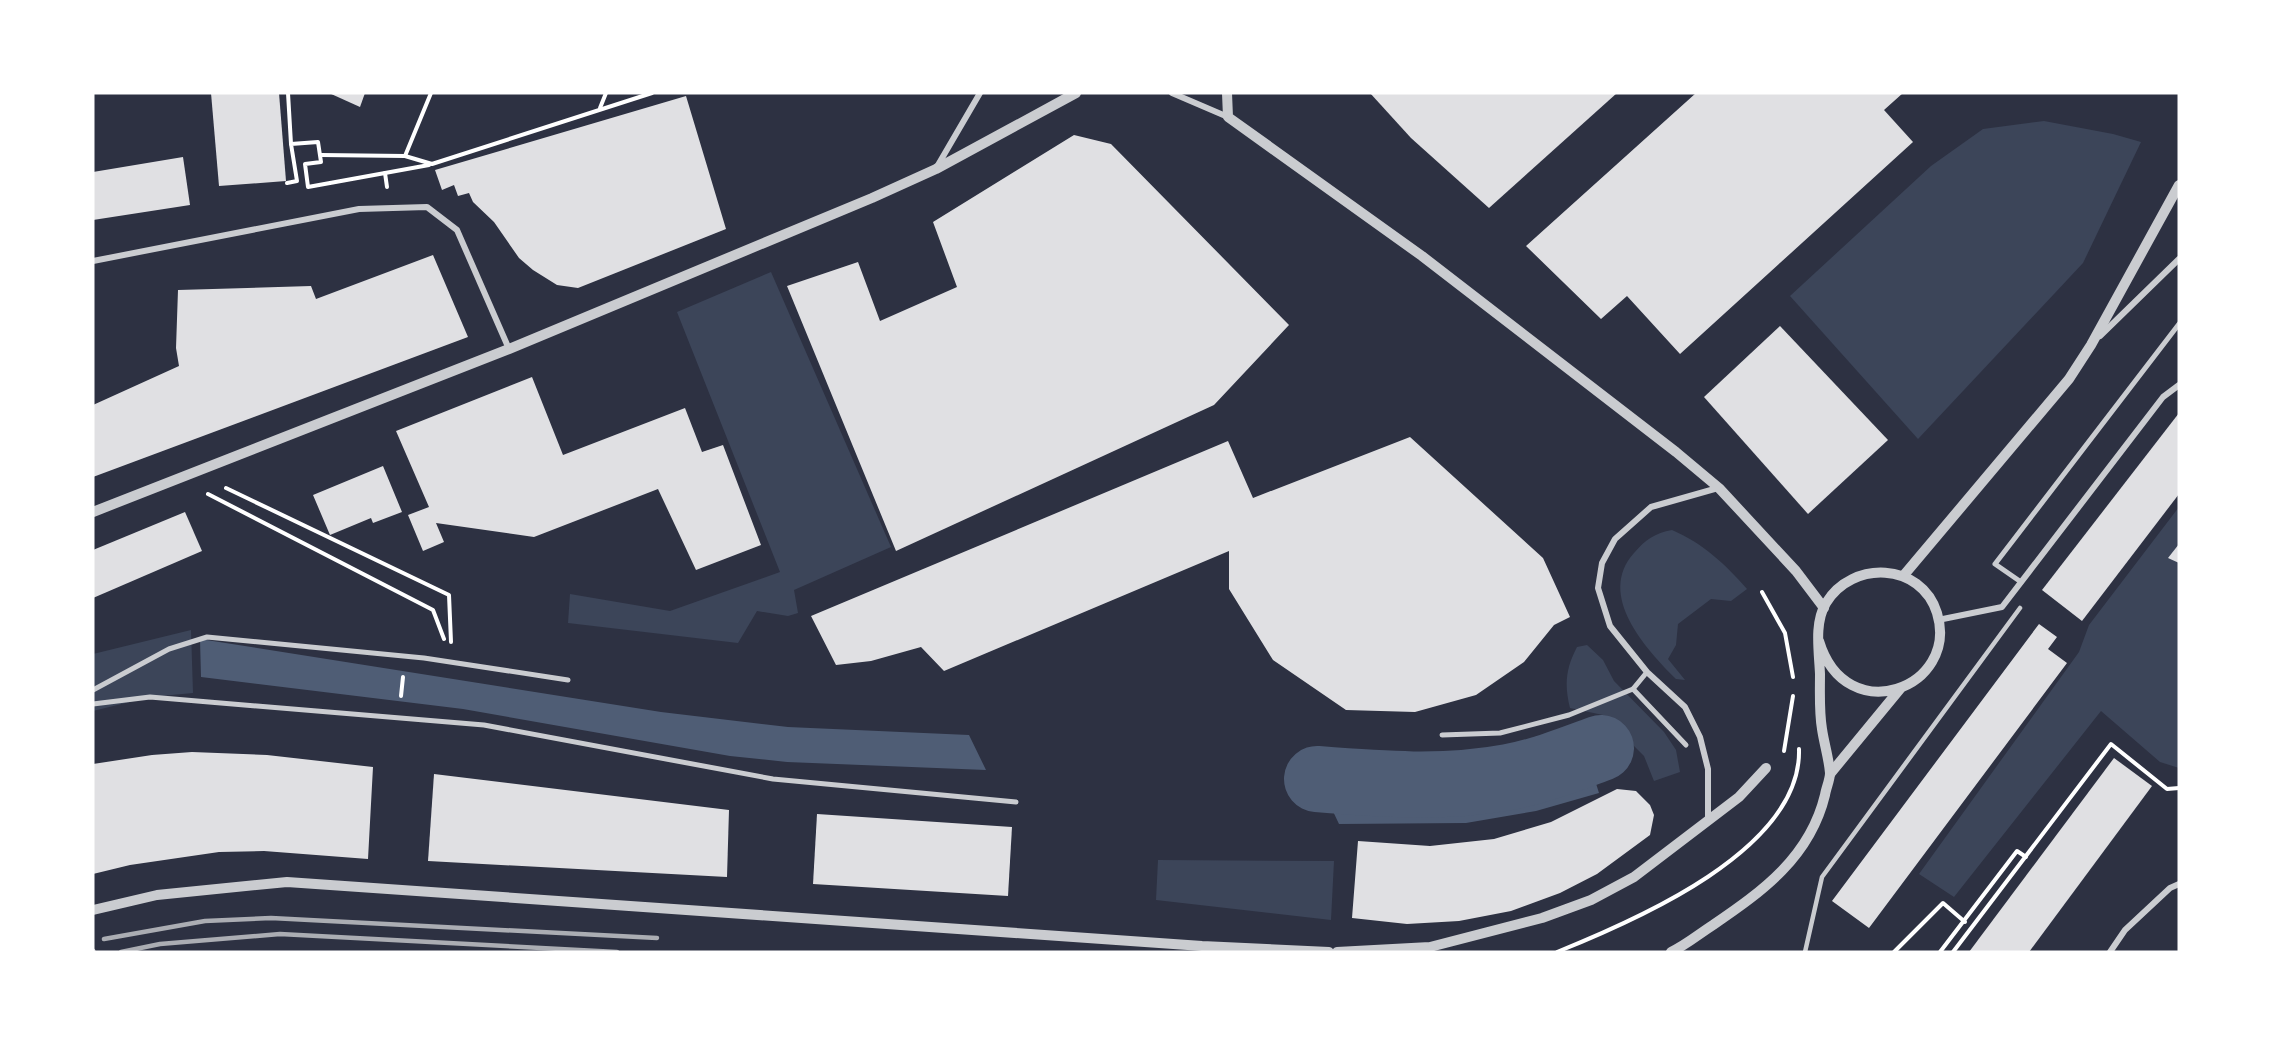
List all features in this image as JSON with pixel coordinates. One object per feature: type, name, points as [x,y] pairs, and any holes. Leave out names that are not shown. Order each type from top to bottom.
[{"type":"street","points":[[936,170],[980,93]]},
{"type":"street","points":[[93,512],[509,350],[936,170],[1076,93]]},
{"type":"street","points":[[1172,93],[1228,117],[1422,256],[1676,452],[1719,488],[1796,571],[1824,608]]},
{"type":"street","points":[[1227,93],[1228,117]]},
{"type":"street","points":[[1904,575],[2068,379],[2091,345],[2179,185]]},
{"type":"street","points":[[93,261],[359,209],[427,207],[456,230],[509,350]]},
{"type":"street","points":[[2091,345],[2179,259]]},
{"type":"street","points":[[2021,582],[1995,564],[2179,324]]},
{"type":"street","points":[[1938,620],[2002,607],[2163,398],[2179,386]]},
{"type":"street","points":[[1708,819],[1708,769],[1700,737],[1685,708],[1647,672],[1610,626],[1598,588],[1602,563],[1615,539],[1651,507],[1719,488]]},
{"type":"street","points":[[1676,951],[1753,897],[1796,858],[1819,820],[1830,774],[1821,726],[1819,640],[1819,621],[1824,608],[1837,588],[1853,577],[1871,572],[1904,575],[1927,595],[1937,613],[1940,633],[1936,653],[1925,671],[1909,684],[1890,691],[1869,692],[1851,685],[1836,674],[1824,658],[1819,640]]},
{"type":"street","points":[[93,690],[168,650],[207,637],[405,655],[568,680]]},
{"type":"street","points":[[1442,735],[1500,733],[1569,715],[1634,689],[1647,672]]},
{"type":"street","points":[[1830,774],[1902,687]]},
{"type":"street","points":[[1634,689],[1686,745]]},
{"type":"street","points":[[93,704],[150,697],[484,725],[773,779],[1016,802]]},
{"type":"street","points":[[1338,952],[1430,947],[1542,918],[1591,900],[1634,877],[1739,797],[1766,768]]},
{"type":"street","points":[[93,910],[157,895],[287,882],[1202,946],[1329,952]]},
{"type":"street","points":[[2110,952],[2125,930],[2170,888],[2179,884]]},
{"type":"lane","points":[[1805,952],[1822,877],[2020,608]]},
{"type":"path","points":[[287,183],[297,181],[291,144],[288,93]]},
{"type":"path","points":[[405,156],[431,93]]},
{"type":"path","points":[[600,109],[606,93]]},
{"type":"path","points":[[291,144],[318,142],[321,162],[305,164],[308,187],[432,165],[652,93]]},
{"type":"path","points":[[321,155],[405,156],[432,165]]},
{"type":"path","points":[[193,472],[449,594],[452,662]]},
{"type":"path","points":[[177,478],[433,610],[452,662]]},
{"type":"path","points":[[398,718],[405,655]]},
{"type":"path","points":[[1953,952],[2110,744],[2167,789],[2179,788]]},
{"type":"path","points":[[1940,952],[2017,851],[2026,857]]},
{"type":"path","points":[[1894,952],[1943,903],[1965,922]]},
{"type":"shaded area","points":[[2044,121],[2113,134],[2141,142],[2083,263],[1918,439],[1790,296],[1931,166],[1983,129]]},
{"type":"shaded area","points":[[771,272],[891,547],[794,590],[798,613],[788,616],[757,611],[738,643],[568,623],[570,594],[670,611],[780,572],[677,312]]},
{"type":"shaded area","points":[[2179,507],[2179,768],[2160,762],[2101,711],[1954,897],[1919,874],[2079,652],[2089,625]]},
{"type":"shaded area","points":[[1672,530],[1713,555],[1747,589],[1731,601],[1711,599],[1678,624],[1676,645],[1668,659],[1685,680],[1676,679],[1651,653],[1630,620],[1623,603],[1620,586],[1624,569],[1638,548],[1655,535]]},
{"type":"shaded area","points":[[191,630],[193,693],[150,697],[93,711],[93,654]]},
{"type":"shaded area","points":[[200,639],[661,712],[788,727],[969,735],[986,770],[787,762],[730,756],[463,709],[201,677]]},
{"type":"shaded area","points":[[1587,645],[1603,660],[1614,681],[1664,732],[1676,750],[1680,772],[1654,781],[1644,756],[1603,715],[1570,708],[1567,691],[1568,669],[1577,647]]},
{"type":"shaded area","points":[[1583,742],[1599,793],[1536,811],[1466,823],[1339,824],[1310,763],[1428,772],[1522,759]]},
{"type":"shaded area","points":[[1158,860],[1334,861],[1331,920],[1156,900]]},
{"type":"building","points":[[211,93],[279,93],[286,181],[219,186]]},
{"type":"building","points":[[329,93],[365,93],[360,107]]},
{"type":"building","points":[[1370,93],[1617,93],[1489,208],[1411,138]]},
{"type":"building","points":[[1696,93],[1903,93],[1884,110],[1913,142],[1680,354],[1627,296],[1601,319],[1526,246]]},
{"type":"building","points":[[686,96],[726,229],[578,288],[557,285],[533,270],[519,258],[494,222],[473,202],[469,193],[458,196],[454,185],[442,190],[435,170]]},
{"type":"building","points":[[1074,135],[1111,144],[1289,325],[1214,405],[896,551],[787,286],[858,262],[880,321],[957,287],[933,222]]},
{"type":"building","points":[[183,157],[190,205],[93,220],[93,172]]},
{"type":"building","points":[[433,255],[468,337],[93,477],[93,405],[179,366],[176,348],[178,290],[311,286],[316,299]]},
{"type":"building","points":[[1780,326],[1888,440],[1808,514],[1704,397]]},
{"type":"building","points":[[532,377],[563,455],[685,408],[702,452],[723,445],[761,545],[696,570],[658,489],[534,537],[436,523],[444,542],[423,551],[408,515],[429,507],[396,431]]},
{"type":"building","points":[[2179,413],[2179,494],[2082,621],[2042,590]]},
{"type":"building","points":[[1410,437],[1543,558],[1570,617],[1554,625],[1524,662],[1476,695],[1415,712],[1346,710],[1273,660],[1229,589],[1229,551],[944,671],[921,647],[871,661],[836,665],[811,616],[1228,441],[1253,498]]},
{"type":"building","points":[[383,466],[402,512],[373,523],[371,518],[330,535],[313,495]]},
{"type":"building","points":[[185,512],[202,551],[93,598],[93,550]]},
{"type":"building","points":[[2179,544],[2179,563],[2168,558]]},
{"type":"building","points":[[2039,624],[2057,637],[2048,649],[2067,663],[1869,928],[1832,901]]},
{"type":"building","points":[[192,752],[267,755],[373,767],[368,859],[264,851],[219,852],[130,865],[93,874],[93,764],[152,755]]},
{"type":"building","points":[[2114,758],[2152,786],[2029,952],[1969,952]]},
{"type":"building","points":[[434,774],[729,810],[727,877],[428,861]]},
{"type":"building","points":[[1617,789],[1636,791],[1650,805],[1654,815],[1650,835],[1597,874],[1560,893],[1511,911],[1459,921],[1407,924],[1352,918],[1358,841],[1430,846],[1494,839],[1551,822]]},
{"type":"building","points":[[817,814],[1012,827],[1008,896],[813,884]]},
{"type":"waterway","points":[[1317,779],[1413,784],[1485,781],[1533,771],[1601,748]]},
{"type":"railway","points":[[104,939],[205,921],[271,918],[657,938]]},
{"type":"railway","points":[[121,952],[160,944],[280,934],[617,952]]}]
